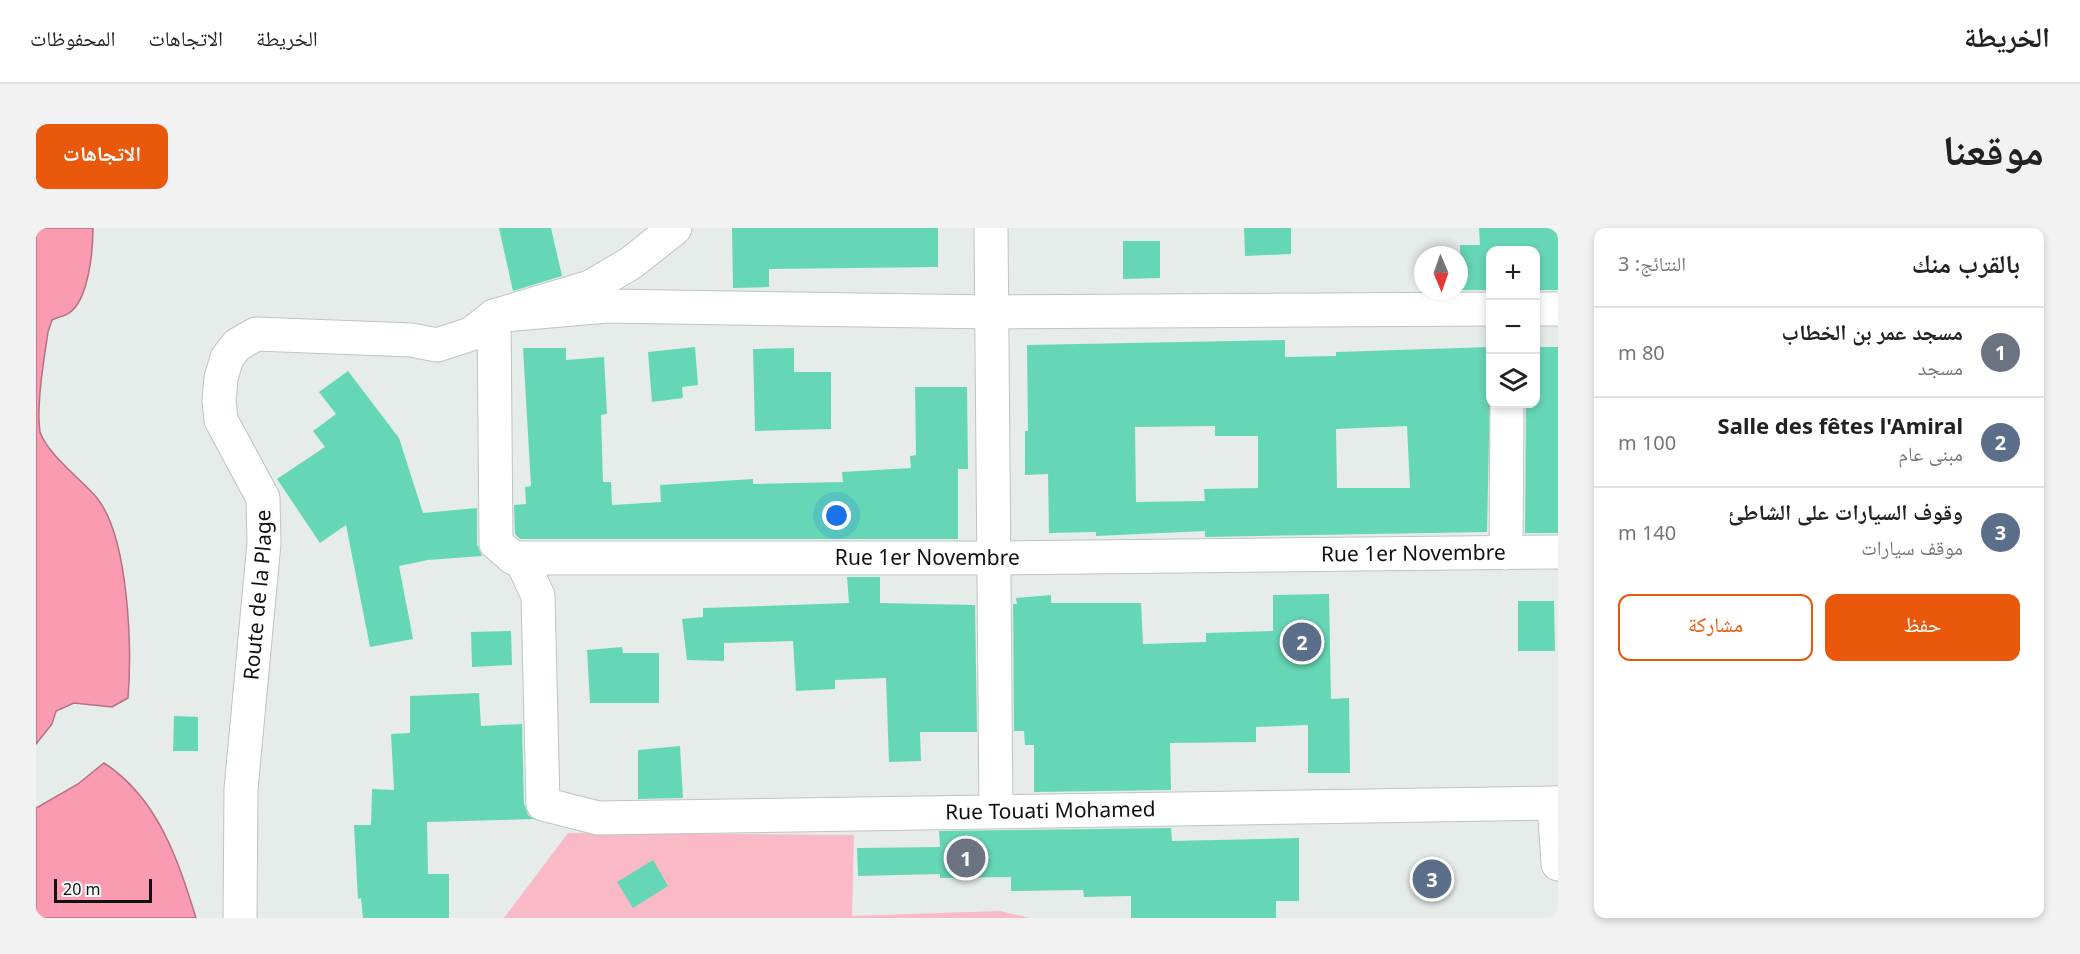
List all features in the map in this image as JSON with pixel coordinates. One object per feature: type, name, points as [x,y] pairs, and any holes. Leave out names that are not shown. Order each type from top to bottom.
[{"type":"street","points":[[494,316],[590,286],[631,263],[675,228]]},
{"type":"street","points":[[992,228],[996,811]]},
{"type":"street","points":[[494,316],[607,306],[993,312],[1486,309]]},
{"type":"street","points":[[1540,309],[1558,309]]},
{"type":"street","points":[[494,316],[496,543],[513,558],[521,559]]},
{"type":"street","name":"Route de la Plage","points":[[240,918],[244,733],[264,543],[263,498],[221,420],[220,390],[227,358],[237,345],[256,334],[411,340],[437,345],[471,334],[494,316]]},
{"type":"street","points":[[1506,553],[1507,408]]},
{"type":"street","name":"Rue 1er Novembre","points":[[521,559],[993,558],[1558,552]]},
{"type":"street","name":"Rue Touati Mohamed","points":[[521,559],[538,596],[543,804],[598,818],[1556,803]]},
{"type":"street","points":[[1556,803],[1558,864]]},
{"type":"shaded area","points":[[36,228],[93,228],[88,274],[81,297],[69,313],[52,320],[48,332],[41,383],[39,422],[44,441],[97,498],[108,516],[116,539],[126,594],[129,677],[128,698],[112,707],[74,703],[56,711],[52,724],[36,744]]},
{"type":"shaded area","points":[[104,763],[123,777],[152,812],[182,874],[196,918],[36,918],[36,808],[78,784]]},
{"type":"shaded area","points":[[568,833],[854,835],[852,916],[1000,911],[1030,918],[504,918]]},
{"type":"building","points":[[499,228],[551,228],[562,276],[513,291]]},
{"type":"building","points":[[732,228],[938,228],[938,267],[769,269],[769,287],[733,288]]},
{"type":"building","points":[[1244,228],[1291,228],[1291,254],[1245,256]]},
{"type":"building","points":[[1479,228],[1558,228],[1558,290],[1540,290],[1540,246],[1486,246],[1486,290],[1468,290],[1468,246],[1460,245],[1480,245]]},
{"type":"building","points":[[1123,241],[1160,241],[1160,278],[1123,279]]},
{"type":"building","points":[[1285,340],[1285,357],[1336,356],[1336,352],[1486,347],[1486,408],[1490,408],[1487,532],[1205,537],[1205,531],[1096,536],[1096,532],[1049,533],[1048,474],[1025,475],[1025,431],[1028,431],[1027,345]],"holes":[[[1215,426],[1215,436],[1258,436],[1258,488],[1204,489],[1205,501],[1136,502],[1135,427]],[[1407,426],[1410,488],[1337,488],[1336,429]]]},
{"type":"building","points":[[695,347],[698,385],[682,387],[683,398],[652,402],[648,352]]},
{"type":"building","points":[[1540,347],[1558,347],[1558,533],[1525,533],[1526,408],[1540,408]]},
{"type":"building","points":[[523,348],[566,348],[566,360],[604,357],[607,414],[601,415],[603,482],[611,482],[612,505],[661,502],[660,485],[753,479],[753,484],[843,482],[842,472],[911,468],[910,456],[916,455],[915,387],[967,387],[968,469],[958,469],[958,539],[520,539],[515,534],[514,505],[526,504],[525,487],[531,486]]},
{"type":"building","points":[[794,348],[794,372],[831,372],[831,429],[755,431],[753,349]]},
{"type":"building","points":[[348,371],[399,438],[423,513],[477,508],[477,544],[482,556],[428,560],[399,566],[413,639],[370,647],[346,525],[320,543],[277,479],[325,447],[313,431],[336,414],[319,392]]},
{"type":"building","points":[[847,577],[880,577],[880,603],[975,605],[977,732],[920,732],[921,761],[889,762],[886,678],[835,680],[835,689],[796,691],[793,641],[724,643],[724,661],[687,660],[682,619],[703,617],[703,608],[849,603]]},
{"type":"building","points":[[1329,594],[1331,699],[1349,698],[1350,773],[1308,773],[1308,725],[1256,727],[1256,742],[1170,743],[1171,790],[1034,792],[1034,745],[1025,745],[1024,731],[1014,731],[1013,604],[1017,604],[1016,598],[1051,595],[1051,603],[1141,603],[1143,644],[1206,642],[1206,633],[1273,631],[1273,595]]},
{"type":"building","points":[[1518,601],[1554,601],[1555,651],[1518,651]]},
{"type":"building","points":[[511,631],[512,665],[472,667],[471,632]]},
{"type":"building","points":[[622,647],[623,653],[659,653],[659,703],[590,703],[587,650]]},
{"type":"building","points":[[479,693],[481,726],[522,724],[524,804],[528,815],[534,819],[427,822],[428,874],[449,874],[449,918],[363,918],[361,898],[358,899],[354,825],[371,825],[372,789],[394,790],[391,734],[410,733],[410,696]]},
{"type":"building","points":[[174,716],[198,717],[198,751],[173,751]]},
{"type":"building","points":[[680,746],[683,798],[638,799],[638,750]]},
{"type":"building","points":[[1171,828],[1172,841],[1299,838],[1299,901],[1276,901],[1276,918],[1131,918],[1131,896],[1084,897],[1083,890],[1011,891],[1011,877],[940,878],[940,874],[858,876],[857,848],[940,847],[939,831]]},
{"type":"building","points":[[653,860],[668,886],[633,908],[617,882]]},
{"type":"place","name":"Salle des fêtes l'Amiral","points":[[1302,642]]},
{"type":"place","name":"مسجد عمر بن الخطاب","points":[[966,858]]},
{"type":"place","name":"وقوف السيارات على الشاطئ","points":[[1432,879]]}]
